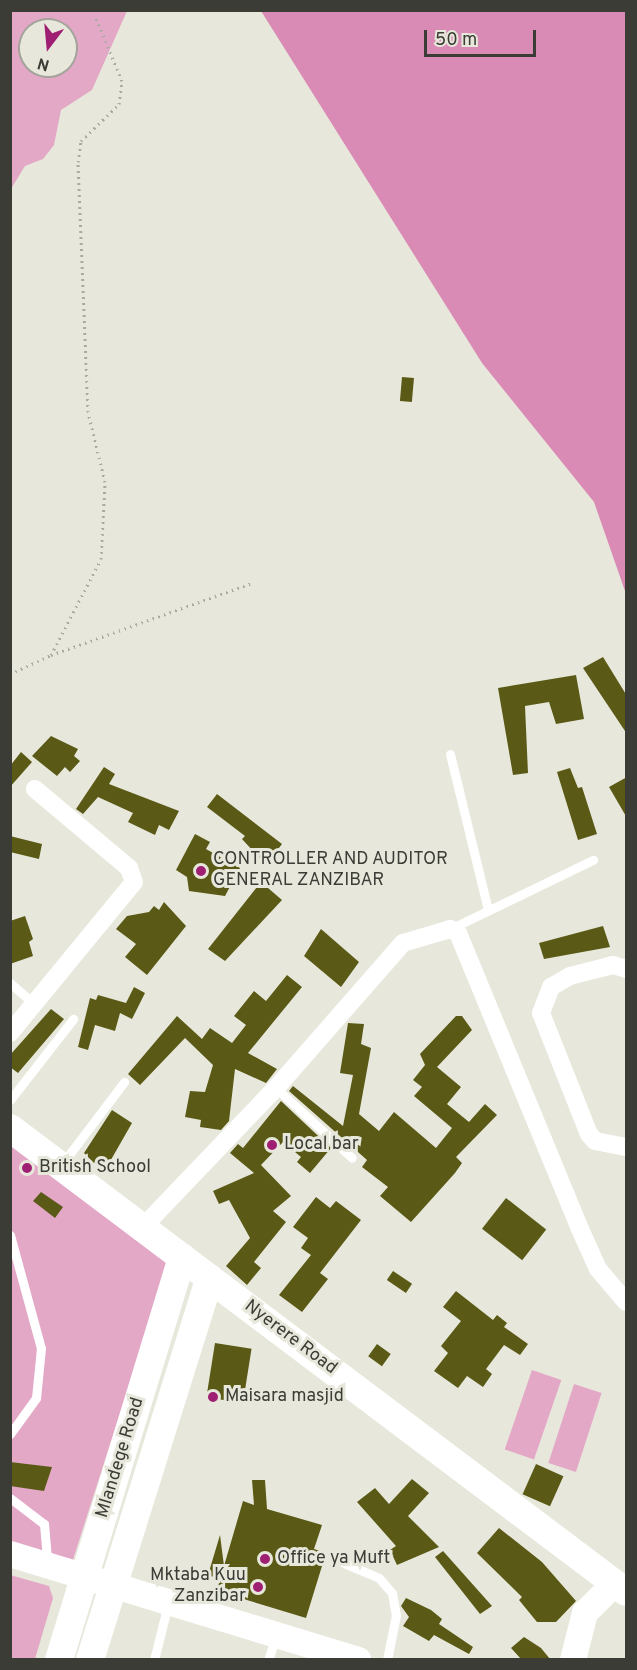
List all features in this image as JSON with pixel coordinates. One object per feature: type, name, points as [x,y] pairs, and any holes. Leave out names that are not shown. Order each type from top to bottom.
[{"type":"main road","name":"Nyerere Road","points":[[10,1128],[621,1588]]},
{"type":"main road","name":"Mlandege Road","points":[[59,1659],[182,1257]]},
{"type":"main road","name":"Mlandege Road","points":[[90,1659],[210,1278]]},
{"type":"street","points":[[10,1033],[134,882],[129,868],[35,789]]},
{"type":"street","points":[[143,1227],[276,1088],[403,943],[450,929],[458,933],[598,1269],[627,1302]]},
{"type":"street","points":[[627,969],[613,965],[570,976],[551,987],[541,1012],[589,1134],[595,1141],[627,1147]]},
{"type":"street","points":[[10,1554],[358,1659]]},
{"type":"street","points":[[573,1659],[585,1613],[621,1588]]},
{"type":"lane","points":[[450,754],[488,910]]},
{"type":"lane","points":[[450,929],[593,860]]},
{"type":"lane","points":[[10,983],[34,1004]]},
{"type":"lane","points":[[10,1100],[73,1019]]},
{"type":"lane","points":[[60,1166],[124,1082]]},
{"type":"lane","points":[[276,1088],[352,1158]]},
{"type":"lane","points":[[10,1235],[41,1348],[36,1398],[10,1434]]},
{"type":"lane","points":[[10,1498],[44,1524],[47,1564]]},
{"type":"lane","points":[[344,1563],[379,1578],[392,1593],[396,1616],[387,1659]]},
{"type":"lane","points":[[154,1659],[169,1601]]},
{"type":"lane","points":[[268,1659],[277,1634]]},
{"type":"path","points":[[51,655],[101,559],[105,482],[88,412],[78,162],[81,141],[119,104],[122,81],[96,18]]},
{"type":"path","points":[[10,674],[51,655],[252,583]]},
{"type":"shaded area","points":[[11,10],[127,11],[92,90],[61,110],[54,145],[43,159],[25,166],[11,189]]},
{"type":"shaded area","points":[[261,11],[626,11],[626,594],[594,502],[482,363]]},
{"type":"shaded area","points":[[10,1132],[171,1254],[71,1566],[11,1549]]},
{"type":"shaded area","points":[[532,1370],[561,1380],[534,1460],[505,1449]]},
{"type":"shaded area","points":[[574,1384],[602,1393],[576,1472],[548,1463]]},
{"type":"shaded area","points":[[10,1575],[49,1586],[53,1598],[35,1659],[11,1659]]},
{"type":"building","points":[[402,377],[414,378],[412,402],[400,401]]},
{"type":"building","points":[[603,657],[627,696],[627,734],[583,668]]},
{"type":"building","points":[[576,675],[584,719],[556,724],[549,702],[525,706],[528,773],[513,775],[498,688]]},
{"type":"building","points":[[51,736],[78,749],[74,756],[80,761],[70,772],[65,767],[57,776],[32,756]]},
{"type":"building","points":[[21,752],[32,762],[10,787],[10,766]]},
{"type":"building","points":[[104,767],[115,774],[109,784],[179,811],[169,830],[159,825],[155,835],[128,822],[133,813],[98,797],[83,814],[76,809]]},
{"type":"building","points":[[570,768],[578,788],[582,787],[597,834],[578,840],[557,772]]},
{"type":"building","points":[[627,777],[627,818],[609,787]]},
{"type":"building","points":[[217,794],[282,844],[266,865],[242,839],[245,836],[207,807]]},
{"type":"building","points":[[195,834],[210,842],[206,849],[240,868],[225,896],[189,891],[187,877],[176,870]]},
{"type":"building","points":[[10,836],[42,844],[39,859],[10,852]]},
{"type":"building","points":[[261,882],[282,900],[225,961],[208,949]]},
{"type":"building","points":[[164,902],[186,926],[147,975],[125,957],[136,944],[116,929],[127,916],[149,912],[154,906],[159,910]]},
{"type":"building","points":[[25,916],[33,939],[29,942],[33,956],[10,964],[10,921]]},
{"type":"building","points":[[603,926],[610,947],[544,959],[539,943]]},
{"type":"building","points":[[321,929],[359,962],[341,987],[304,956]]},
{"type":"building","points":[[287,975],[302,987],[248,1053],[277,1069],[266,1083],[235,1069],[229,1121],[221,1130],[200,1127],[201,1120],[185,1117],[190,1091],[205,1092],[213,1065],[185,1038],[140,1085],[128,1074],[177,1016],[202,1039],[210,1028],[232,1043],[246,1025],[234,1016],[254,991],[266,1001]]},
{"type":"building","points":[[134,987],[145,993],[132,1019],[120,1013],[115,1031],[95,1025],[88,1050],[78,1047],[90,998],[96,1000],[98,995],[126,1003]]},
{"type":"building","points":[[51,1009],[64,1019],[18,1073],[10,1067],[10,1055]]},
{"type":"building","points":[[456,1016],[462,1016],[472,1030],[437,1067],[461,1087],[447,1104],[469,1122],[485,1104],[497,1115],[456,1157],[462,1163],[411,1222],[380,1196],[388,1187],[362,1167],[367,1160],[289,1091],[293,1086],[343,1126],[353,1075],[340,1073],[348,1023],[364,1024],[361,1044],[371,1048],[359,1114],[379,1131],[394,1112],[436,1148],[452,1128],[414,1096],[422,1087],[413,1080],[425,1065],[420,1054]]},
{"type":"building","points":[[281,1101],[331,1148],[310,1173],[297,1162],[301,1157],[283,1142],[261,1165],[291,1196],[273,1211],[286,1222],[254,1262],[261,1268],[247,1285],[226,1266],[250,1238],[229,1200],[219,1204],[213,1191],[254,1173],[230,1153],[238,1144],[243,1148]]},
{"type":"building","points":[[112,1110],[132,1123],[108,1165],[99,1159],[94,1163],[84,1153]]},
{"type":"building","points":[[41,1192],[63,1207],[55,1218],[33,1201]]},
{"type":"building","points":[[316,1197],[330,1208],[336,1201],[361,1220],[320,1273],[328,1279],[302,1312],[279,1295],[311,1255],[301,1248],[308,1238],[293,1227]]},
{"type":"building","points":[[506,1198],[546,1229],[522,1260],[482,1229]]},
{"type":"building","points":[[393,1271],[412,1284],[406,1293],[387,1280]]},
{"type":"building","points":[[456,1291],[493,1320],[497,1315],[507,1323],[504,1327],[528,1344],[520,1355],[504,1345],[486,1369],[492,1374],[483,1387],[467,1376],[458,1388],[434,1371],[448,1353],[441,1346],[461,1321],[443,1307]]},
{"type":"building","points":[[215,1343],[252,1349],[243,1403],[206,1397]]},
{"type":"building","points":[[377,1344],[391,1354],[382,1366],[368,1356]]},
{"type":"building","points":[[10,1462],[52,1467],[44,1491],[10,1486]]},
{"type":"building","points":[[536,1464],[563,1476],[550,1506],[523,1494]]},
{"type":"building","points":[[412,1479],[429,1493],[408,1516],[439,1547],[397,1565],[390,1550],[396,1546],[357,1502],[375,1488],[389,1504]]},
{"type":"building","points":[[252,1480],[265,1480],[267,1509],[322,1525],[314,1549],[326,1553],[306,1618],[217,1591],[220,1579],[208,1575],[220,1535],[224,1566],[243,1501],[254,1505]]},
{"type":"building","points":[[499,1528],[542,1562],[576,1601],[556,1622],[537,1622],[519,1600],[522,1597],[477,1553]]},
{"type":"building","points":[[443,1551],[492,1606],[480,1614],[435,1557]]},
{"type":"building","points":[[406,1598],[431,1610],[442,1619],[439,1624],[473,1647],[469,1654],[434,1635],[429,1641],[403,1626],[409,1617],[401,1606]]},
{"type":"building","points":[[524,1637],[541,1648],[550,1659],[521,1659],[511,1648]]},
{"type":"place","name":"CONTROLLER AND AUDITOR GENERAL ZANZIBAR","points":[[201,871]]},
{"type":"place","name":"Local bar","points":[[272,1145]]},
{"type":"place","name":"British School","points":[[27,1168]]},
{"type":"place","name":"Maisara masjid","points":[[213,1397]]},
{"type":"place","name":"Office ya Muft","points":[[265,1559]]},
{"type":"place","name":"Mktaba Kuu Zanzibar","points":[[258,1587]]}]
